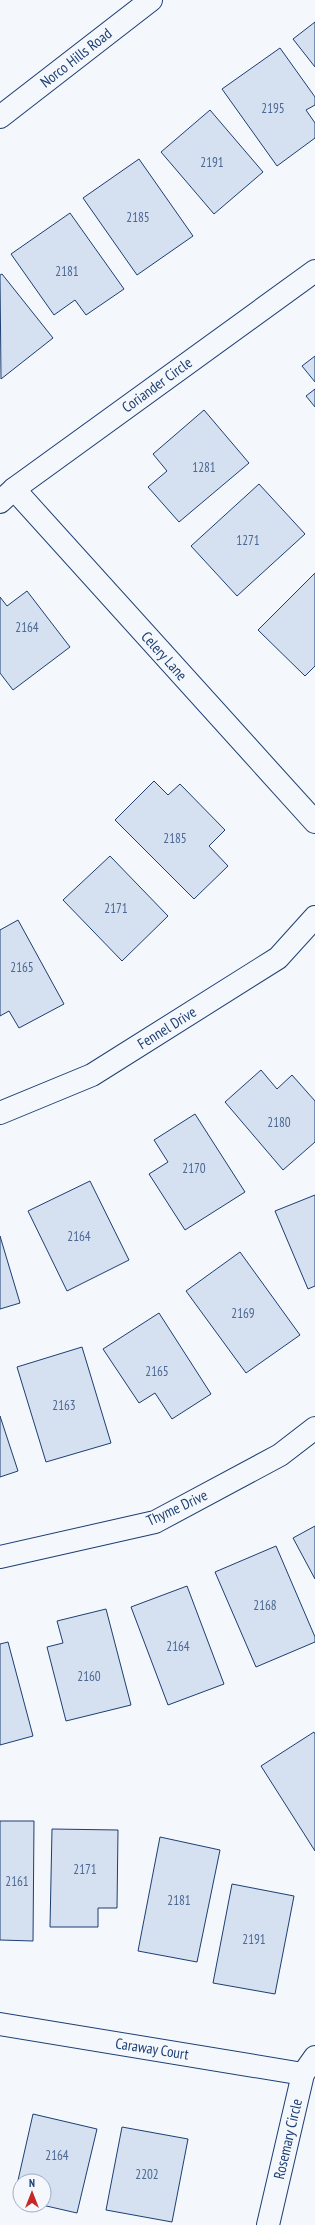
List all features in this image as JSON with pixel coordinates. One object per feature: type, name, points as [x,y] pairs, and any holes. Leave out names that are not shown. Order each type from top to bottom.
[{"type":"street","name":"Norco Hills Road","points":[[0,117],[151,0]]},
{"type":"street","name":"Coriander Circle","points":[[7,495],[315,271]]},
{"type":"street","name":"Celery Lane","points":[[7,495],[315,822]]},
{"type":"street","name":"Fennel Drive","points":[[0,1113],[92,1075],[278,958],[315,916]]},
{"type":"street","name":"Thyme Drive","points":[[0,1557],[155,1522],[280,1455],[315,1428]]},
{"type":"street","name":"Caraway Court","points":[[0,2024],[309,2066]]},
{"type":"street","name":"Rosemary Circle","points":[[268,2225],[309,2066]]},
{"type":"building","points":[[315,22],[315,67],[293,39]]},
{"type":"building","points":[[280,48],[315,97],[315,105],[306,110],[315,123],[315,138],[277,166],[222,89]]},
{"type":"building","points":[[210,110],[263,172],[214,214],[161,152]]},
{"type":"building","points":[[139,159],[193,236],[137,275],[83,198]]},
{"type":"building","points":[[70,213],[124,289],[86,315],[75,300],[54,315],[11,254]]},
{"type":"building","points":[[2,274],[53,338],[1,379],[0,275]]},
{"type":"building","points":[[315,356],[315,382],[302,366]]},
{"type":"building","points":[[315,389],[315,407],[306,396]]},
{"type":"building","points":[[204,410],[249,463],[179,522],[148,487],[167,471],[153,454]]},
{"type":"building","points":[[259,484],[305,534],[237,596],[191,546]]},
{"type":"building","points":[[315,573],[315,666],[305,676],[258,630]]},
{"type":"building","points":[[27,591],[70,647],[13,690],[0,673],[0,597],[7,606]]},
{"type":"building","points":[[154,781],[168,795],[180,784],[225,830],[209,846],[228,866],[194,899],[115,820]]},
{"type":"building","points":[[110,856],[168,916],[122,961],[63,900]]},
{"type":"building","points":[[18,920],[64,1004],[19,1028],[9,1011],[0,1016],[0,930]]},
{"type":"building","points":[[261,1070],[277,1089],[292,1075],[315,1101],[315,1142],[283,1170],[225,1102]]},
{"type":"building","points":[[195,1114],[245,1192],[185,1230],[149,1174],[168,1162],[154,1140]]},
{"type":"building","points":[[90,1181],[129,1260],[67,1291],[28,1211]]},
{"type":"building","points":[[315,1195],[315,1286],[308,1289],[275,1211]]},
{"type":"building","points":[[0,1236],[20,1303],[0,1309]]},
{"type":"building","points":[[240,1252],[300,1335],[246,1373],[186,1291]]},
{"type":"building","points":[[159,1313],[211,1394],[172,1419],[155,1393],[139,1403],[103,1349]]},
{"type":"building","points":[[82,1347],[111,1443],[46,1462],[17,1367]]},
{"type":"building","points":[[0,1416],[18,1471],[0,1477]]},
{"type":"building","points":[[315,1526],[315,1579],[293,1538]]},
{"type":"building","points":[[276,1546],[315,1637],[315,1642],[256,1667],[215,1572]]},
{"type":"building","points":[[187,1586],[224,1684],[168,1705],[131,1607]]},
{"type":"building","points":[[106,1609],[131,1705],[66,1721],[47,1647],[63,1643],[57,1621]]},
{"type":"building","points":[[8,1642],[33,1736],[0,1745],[0,1644]]},
{"type":"building","points":[[314,1732],[315,1734],[315,1851],[261,1766]]},
{"type":"building","points":[[0,1821],[34,1821],[33,1941],[0,1940]]},
{"type":"building","points":[[52,1829],[118,1830],[117,1908],[98,1908],[98,1927],[50,1927]]},
{"type":"building","points":[[160,1837],[220,1850],[197,1962],[138,1951]]},
{"type":"building","points":[[232,1884],[294,1896],[275,1994],[213,1983]]},
{"type":"building","points":[[33,2114],[97,2129],[77,2213],[52,2207],[52,2173],[20,2173]]},
{"type":"building","points":[[122,2127],[188,2139],[172,2222],[106,2210]]}]
